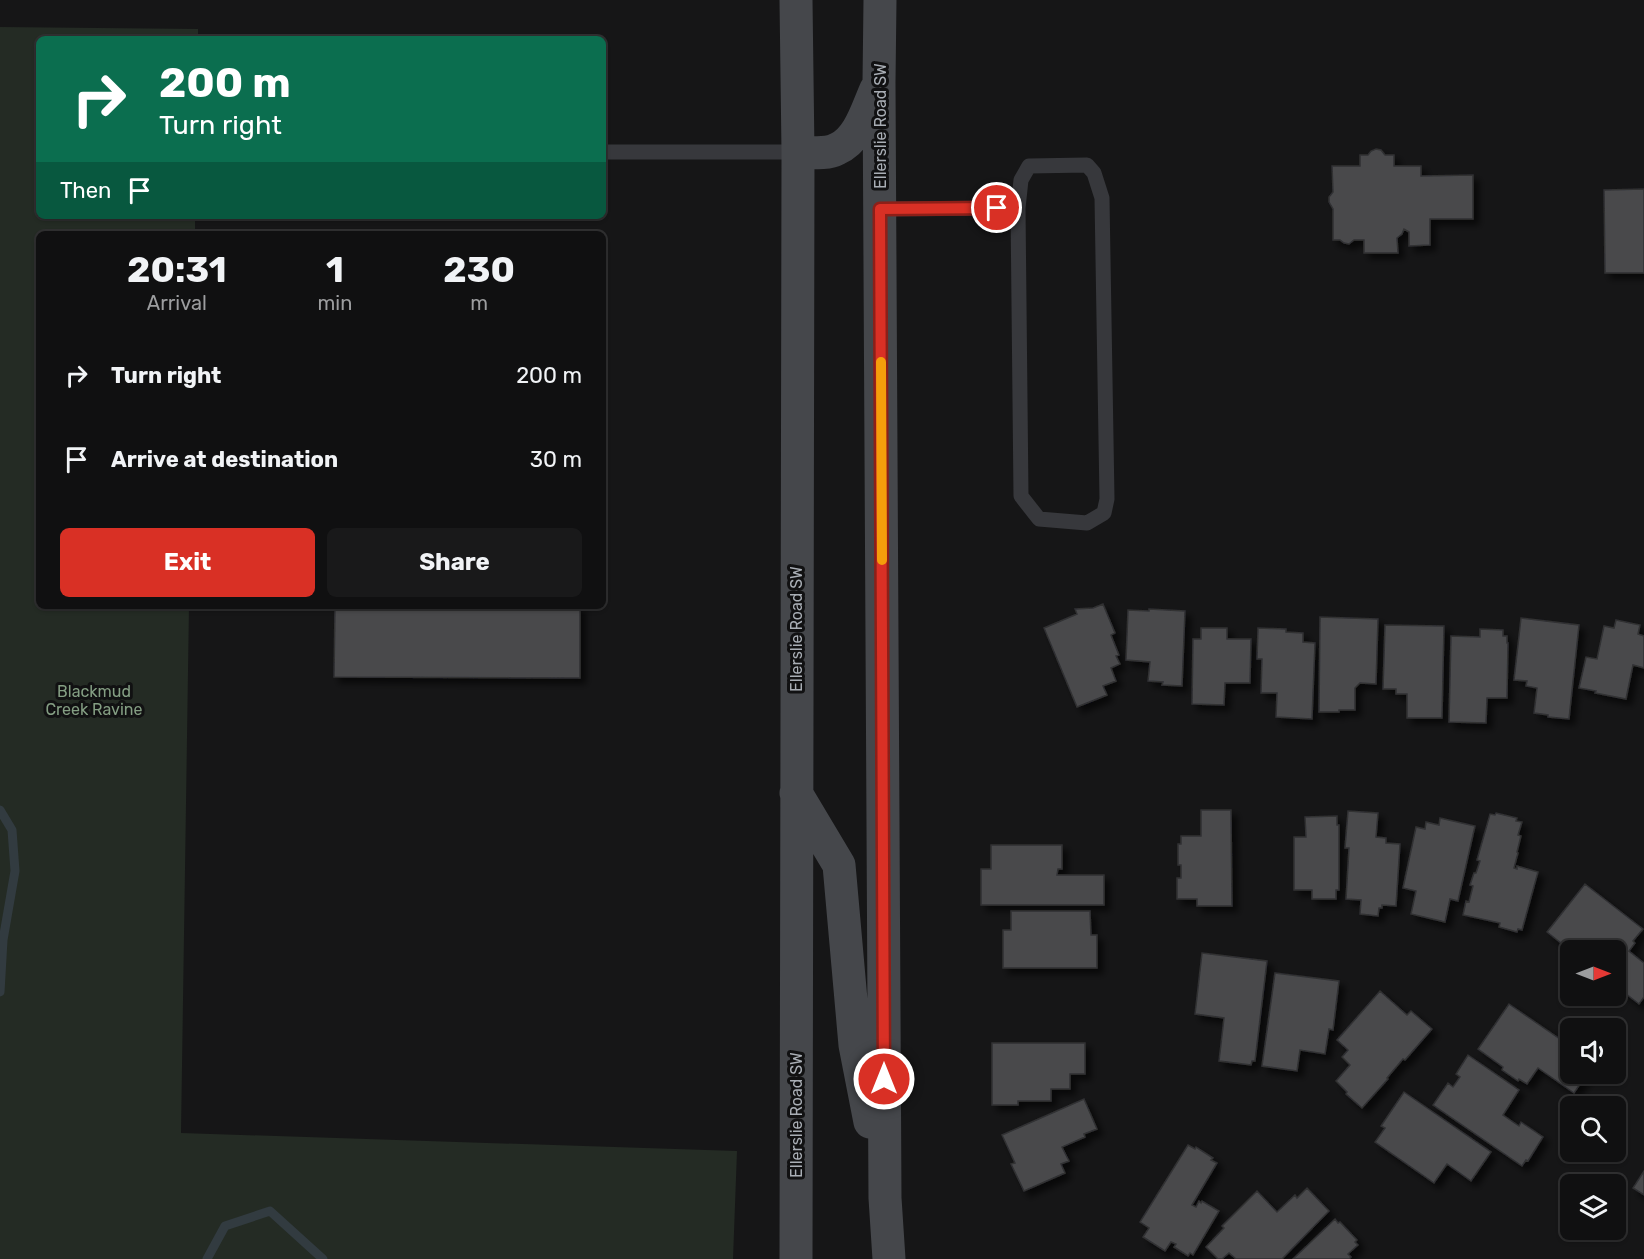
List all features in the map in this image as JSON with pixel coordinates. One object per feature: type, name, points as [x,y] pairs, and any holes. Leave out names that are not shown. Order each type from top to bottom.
[{"type":"main road","name":"Ellerslie Road SW","points":[[796,0],[798,152],[796,1259]]},
{"type":"main road","name":"Ellerslie Road SW","points":[[880,0],[885,1198],[889,1259]]},
{"type":"main road","points":[[798,152],[837,150],[854,135],[879,82]]},
{"type":"main road","points":[[796,793],[839,865],[855,1045],[885,1198]]},
{"type":"lane","points":[[606,152],[798,152]]},
{"type":"lane","points":[[1087,165],[1094,173],[1102,198],[1107,499],[1104,513],[1087,523],[1039,519],[1021,496],[1018,208],[1021,180],[1029,166],[1087,165]]},
{"type":"lane","points":[[880,209],[1018,208]]},
{"type":"green space","name":"Blackmud Creek Ravine","points":[[0,27],[198,29],[198,36],[36,36],[36,219],[195,219],[195,231],[36,231],[36,609],[189,609],[181,1133],[737,1151],[733,1259],[0,1259]]},
{"type":"building","points":[[1376,149],[1381,150],[1385,155],[1394,155],[1394,166],[1421,166],[1421,176],[1473,175],[1473,219],[1430,219],[1430,245],[1409,246],[1409,232],[1404,229],[1397,238],[1398,253],[1364,253],[1364,240],[1354,240],[1349,244],[1333,240],[1333,209],[1329,202],[1329,197],[1333,192],[1332,166],[1360,166],[1360,155],[1368,155]]},
{"type":"building","points":[[1644,189],[1644,273],[1605,273],[1604,190]]},
{"type":"building","points":[[1103,604],[1115,633],[1111,635],[1119,655],[1116,656],[1120,664],[1111,668],[1116,681],[1103,686],[1107,695],[1077,707],[1044,628],[1077,614],[1075,609],[1093,608]]},
{"type":"building","points":[[335,609],[580,609],[580,678],[334,677]]},
{"type":"building","points":[[1149,609],[1185,611],[1182,686],[1162,685],[1163,682],[1148,681],[1150,662],[1126,660],[1128,610],[1149,611]]},
{"type":"building","points":[[1320,617],[1378,619],[1376,684],[1360,683],[1355,688],[1355,710],[1319,712]]},
{"type":"building","points":[[1521,618],[1579,625],[1569,719],[1534,713],[1537,688],[1526,686],[1527,681],[1514,680]]},
{"type":"building","points":[[1616,620],[1640,625],[1638,634],[1644,636],[1644,668],[1633,665],[1626,699],[1579,688],[1586,657],[1597,659],[1604,626],[1614,628]]},
{"type":"building","points":[[1385,625],[1444,626],[1442,718],[1407,718],[1407,694],[1396,694],[1396,689],[1383,689]]},
{"type":"building","points":[[1201,628],[1227,628],[1227,639],[1251,639],[1250,683],[1225,683],[1224,705],[1192,704],[1193,639],[1201,639]]},
{"type":"building","points":[[1258,628],[1286,629],[1286,632],[1303,633],[1303,642],[1315,643],[1312,719],[1276,717],[1277,693],[1261,693],[1262,659],[1257,659]]},
{"type":"building","points":[[1480,629],[1503,630],[1503,636],[1507,636],[1507,698],[1487,698],[1486,723],[1449,722],[1451,636],[1480,637]]},
{"type":"building","points":[[1201,810],[1231,810],[1232,906],[1197,906],[1197,899],[1177,899],[1177,878],[1181,878],[1181,865],[1178,865],[1178,844],[1181,844],[1181,836],[1201,836]]},
{"type":"building","points":[[1348,811],[1378,813],[1376,837],[1386,838],[1386,843],[1400,844],[1396,906],[1382,905],[1378,916],[1360,914],[1361,900],[1346,899],[1349,848],[1345,848]]},
{"type":"building","points":[[1496,813],[1517,818],[1516,821],[1522,822],[1514,868],[1517,869],[1517,866],[1538,872],[1522,930],[1518,929],[1517,932],[1499,927],[1500,923],[1463,915],[1473,886],[1470,885],[1480,861],[1477,860],[1490,814],[1495,815]]},
{"type":"building","points":[[1337,816],[1339,890],[1336,890],[1336,899],[1312,899],[1312,890],[1294,890],[1294,837],[1306,837],[1305,817]]},
{"type":"building","points":[[1440,818],[1475,826],[1458,901],[1450,899],[1445,922],[1411,914],[1416,891],[1403,888],[1416,827],[1425,829],[1426,822],[1439,825]]},
{"type":"building","points":[[991,845],[1062,845],[1062,869],[1058,869],[1057,875],[1104,875],[1104,905],[981,905],[981,869],[991,869]]},
{"type":"building","points":[[1585,884],[1643,929],[1633,941],[1635,943],[1629,951],[1644,963],[1644,997],[1639,1004],[1626,994],[1626,940],[1560,940],[1560,942],[1547,932]]},
{"type":"building","points":[[1011,911],[1090,911],[1091,935],[1097,935],[1097,968],[1003,968],[1003,930],[1011,930]]},
{"type":"building","points":[[1202,953],[1267,961],[1255,1061],[1252,1061],[1251,1065],[1219,1061],[1224,1018],[1195,1014]]},
{"type":"building","points":[[1275,973],[1339,981],[1333,1030],[1329,1029],[1325,1054],[1300,1050],[1297,1071],[1262,1066]]},
{"type":"building","points":[[1380,991],[1407,1015],[1411,1011],[1432,1029],[1405,1060],[1403,1059],[1362,1108],[1346,1094],[1347,1092],[1336,1081],[1350,1065],[1342,1057],[1348,1050],[1337,1040]]},
{"type":"building","points":[[1509,1004],[1560,1039],[1560,1083],[1538,1068],[1527,1084],[1519,1079],[1518,1081],[1478,1049]]},
{"type":"building","points":[[992,1043],[1085,1043],[1085,1074],[1070,1074],[1070,1089],[1051,1089],[1051,1101],[1018,1101],[1018,1105],[992,1105]]},
{"type":"building","points":[[1468,1055],[1519,1090],[1503,1115],[1519,1126],[1521,1122],[1543,1137],[1528,1161],[1526,1160],[1522,1166],[1433,1105],[1448,1083],[1453,1087],[1460,1077],[1456,1074]]},
{"type":"building","points":[[1561,1084],[1580,1084],[1574,1093]]},
{"type":"building","points":[[1404,1092],[1491,1152],[1471,1181],[1447,1164],[1434,1183],[1375,1142],[1385,1128],[1381,1126]]},
{"type":"building","points":[[1084,1099],[1097,1129],[1062,1147],[1069,1161],[1061,1164],[1065,1173],[1024,1191],[1011,1164],[1015,1163],[1002,1135]]},
{"type":"building","points":[[1188,1145],[1195,1149],[1196,1147],[1217,1163],[1192,1205],[1196,1207],[1199,1201],[1201,1203],[1202,1201],[1219,1211],[1193,1255],[1190,1253],[1188,1256],[1174,1247],[1176,1244],[1171,1242],[1165,1251],[1143,1237],[1149,1228],[1140,1222]]},
{"type":"building","points":[[1644,1171],[1644,1195],[1633,1188]]},
{"type":"building","points":[[1307,1188],[1329,1211],[1282,1259],[1236,1259],[1229,1253],[1222,1259],[1218,1259],[1206,1247],[1224,1228],[1222,1226],[1257,1191],[1277,1212],[1295,1195],[1297,1198]]},
{"type":"building","points":[[1335,1219],[1357,1240],[1355,1242],[1358,1245],[1348,1254],[1351,1257],[1349,1259],[1293,1259]]},
{"type":"waterway","points":[[0,810],[12,830],[15,871],[3,940],[0,992]]},
{"type":"waterway","points":[[207,1259],[225,1226],[270,1211],[323,1259]]},
{"type":"slow traffic","points":[[881,362],[882,560]]},
{"type":"route","points":[[884,1079],[880,209],[997,208]]}]
